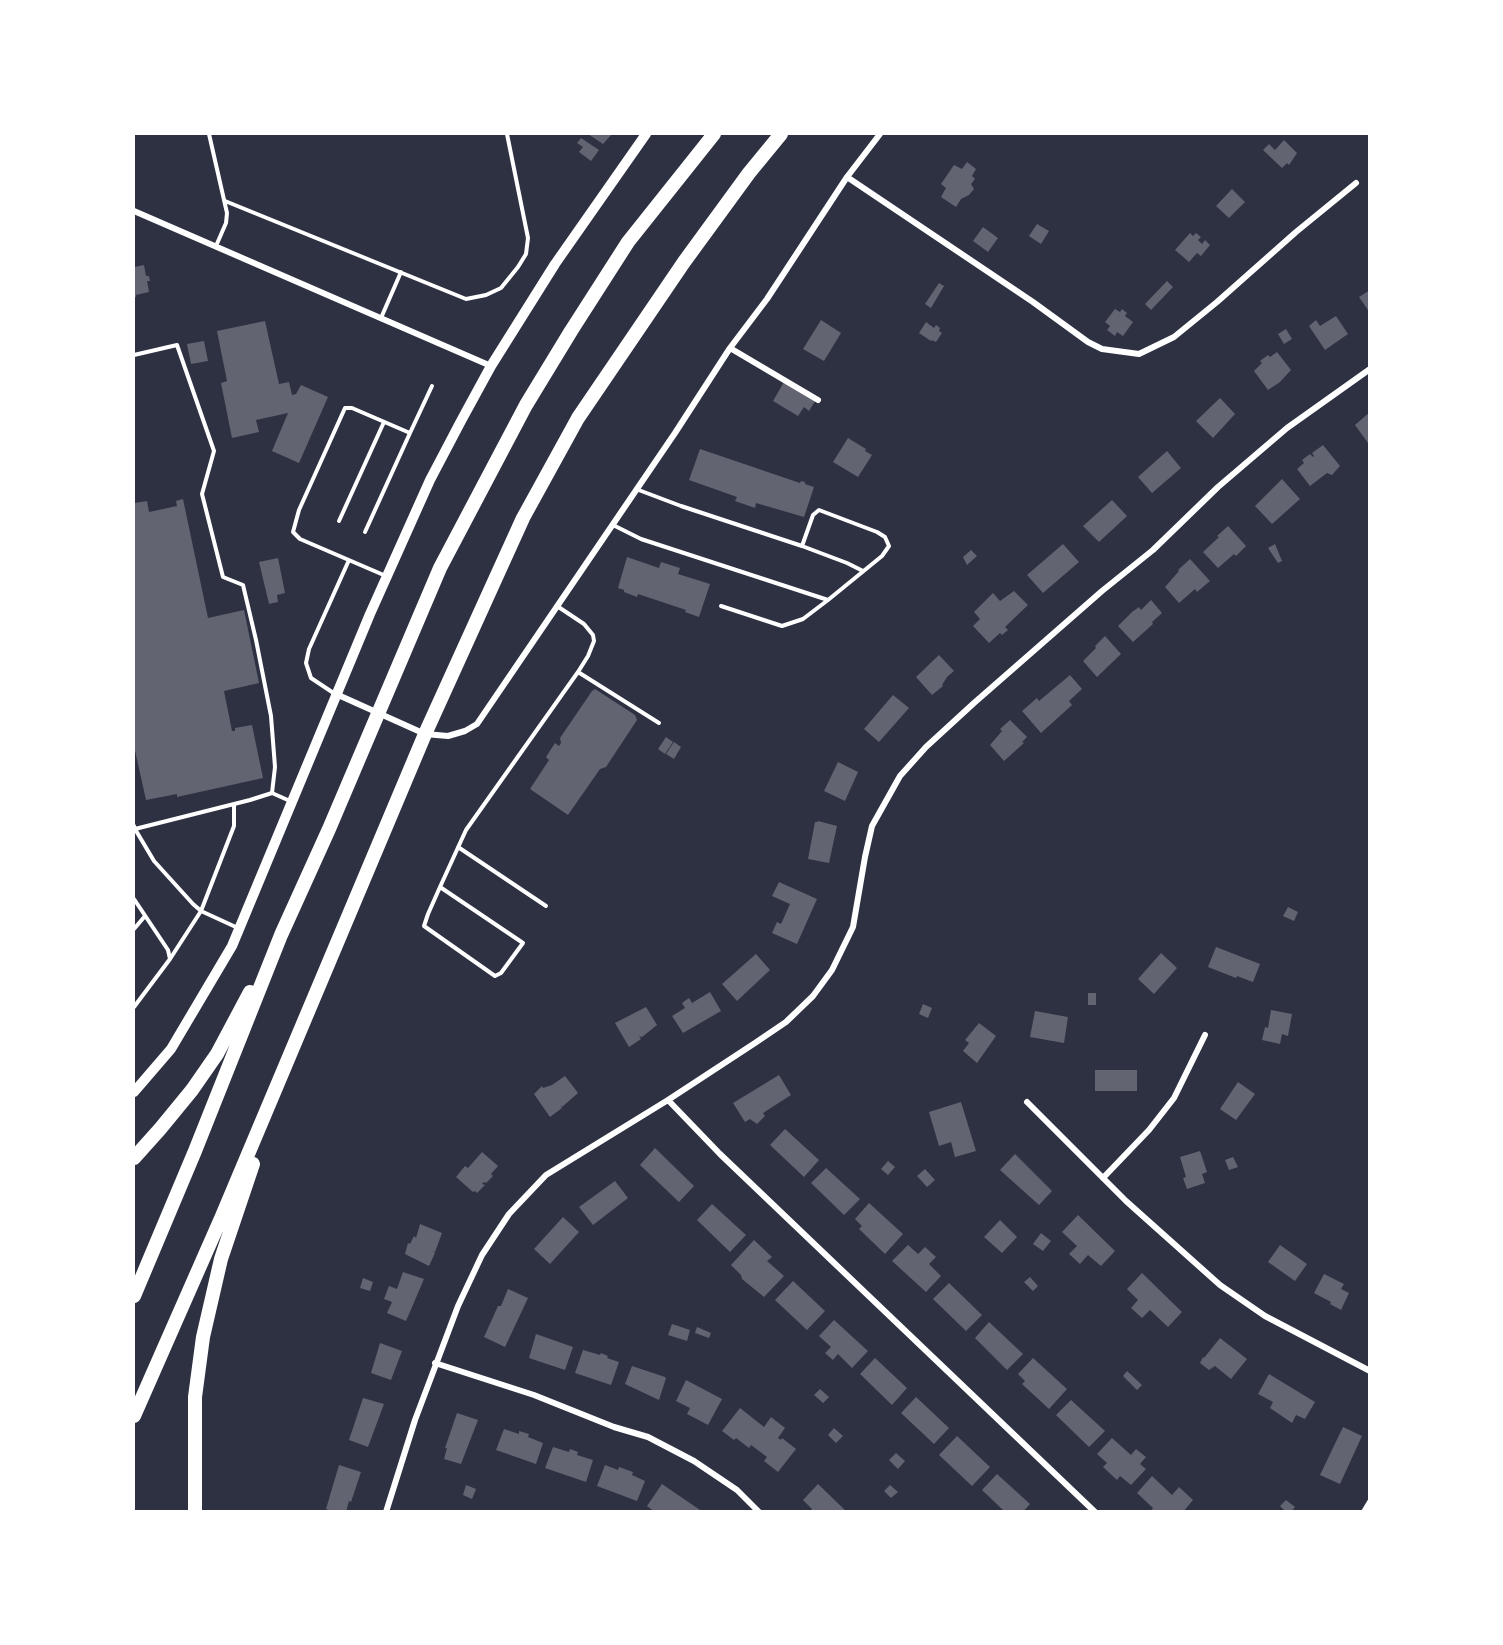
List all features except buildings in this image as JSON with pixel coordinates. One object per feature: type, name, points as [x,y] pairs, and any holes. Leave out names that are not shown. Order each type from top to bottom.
[{"type":"highway","points":[[134,1296],[195,1151],[281,935],[329,829],[440,568],[526,405],[571,330],[628,243],[714,134]]},
{"type":"highway","points":[[134,1416],[292,1052],[425,734],[523,518],[578,418],[684,262],[749,173],[781,134]]},
{"type":"highway","points":[[134,1158],[192,1090],[217,1054],[281,935]]},
{"type":"highway","points":[[195,1512],[195,1397],[203,1337],[222,1259],[292,1052]]},
{"type":"street","points":[[134,1092],[171,1049],[232,946],[336,694],[430,480],[491,366],[555,264],[646,134]]},
{"type":"street","points":[[336,694],[425,734],[448,736],[465,731],[477,724],[730,348],[778,282],[847,177],[880,134]]},
{"type":"street","points":[[847,177],[1033,302],[1088,342],[1102,348],[1138,354],[1174,337],[1356,183]]},
{"type":"street","points":[[134,211],[491,366]]},
{"type":"street","points":[[730,348],[818,400]]},
{"type":"street","points":[[386,1512],[415,1419],[458,1306],[477,1265],[509,1214],[546,1175],[668,1100],[786,1022],[813,996],[832,970],[853,927],[872,826],[900,776],[926,747],[1102,591],[1154,550],[1218,487],[1287,428],[1370,369]]},
{"type":"street","points":[[1103,1178],[1149,1130],[1174,1098],[1205,1035]]},
{"type":"street","points":[[668,1100],[720,1154],[1095,1512]]},
{"type":"street","points":[[1027,1102],[1126,1201],[1220,1285],[1265,1316],[1370,1371]]},
{"type":"street","points":[[435,1363],[534,1395],[614,1427],[648,1437],[694,1461],[736,1490],[759,1512]]},
{"type":"street","points":[[1364,1512],[1370,1502]]},
{"type":"lane","points":[[209,134],[225,201],[226,223],[215,247]]},
{"type":"lane","points":[[225,201],[466,299],[486,295],[501,288],[526,254],[528,238],[507,134]]},
{"type":"lane","points":[[381,318],[401,272]]},
{"type":"lane","points":[[134,355],[177,345],[214,451],[202,494],[223,577],[243,585],[256,640],[271,716],[274,767],[272,793]]},
{"type":"lane","points":[[365,532],[432,386]]},
{"type":"lane","points":[[386,577],[300,539],[293,532],[299,510],[345,408],[352,408],[410,433]]},
{"type":"lane","points":[[339,521],[384,422]]},
{"type":"lane","points":[[636,489],[802,546],[863,571]]},
{"type":"lane","points":[[721,606],[782,626],[803,619],[882,556],[889,546],[885,537],[877,532],[819,510],[813,515],[802,546]]},
{"type":"lane","points":[[612,525],[641,539],[828,600]]},
{"type":"lane","points":[[336,694],[311,678],[306,663],[309,650],[349,560]]},
{"type":"lane","points":[[440,887],[524,943],[501,973],[495,976],[424,926],[440,887],[466,830],[588,656],[594,641],[593,635],[584,624],[556,606]]},
{"type":"lane","points":[[578,672],[659,723]]},
{"type":"lane","points":[[239,928],[201,911],[154,861],[134,828],[272,793],[291,802]]},
{"type":"lane","points":[[134,1007],[170,959],[201,911],[232,834],[234,804]]},
{"type":"lane","points":[[458,847],[546,906]]},
{"type":"lane","points":[[134,899],[168,950],[170,959]]},
{"type":"lane","points":[[134,929],[145,916]]}]
